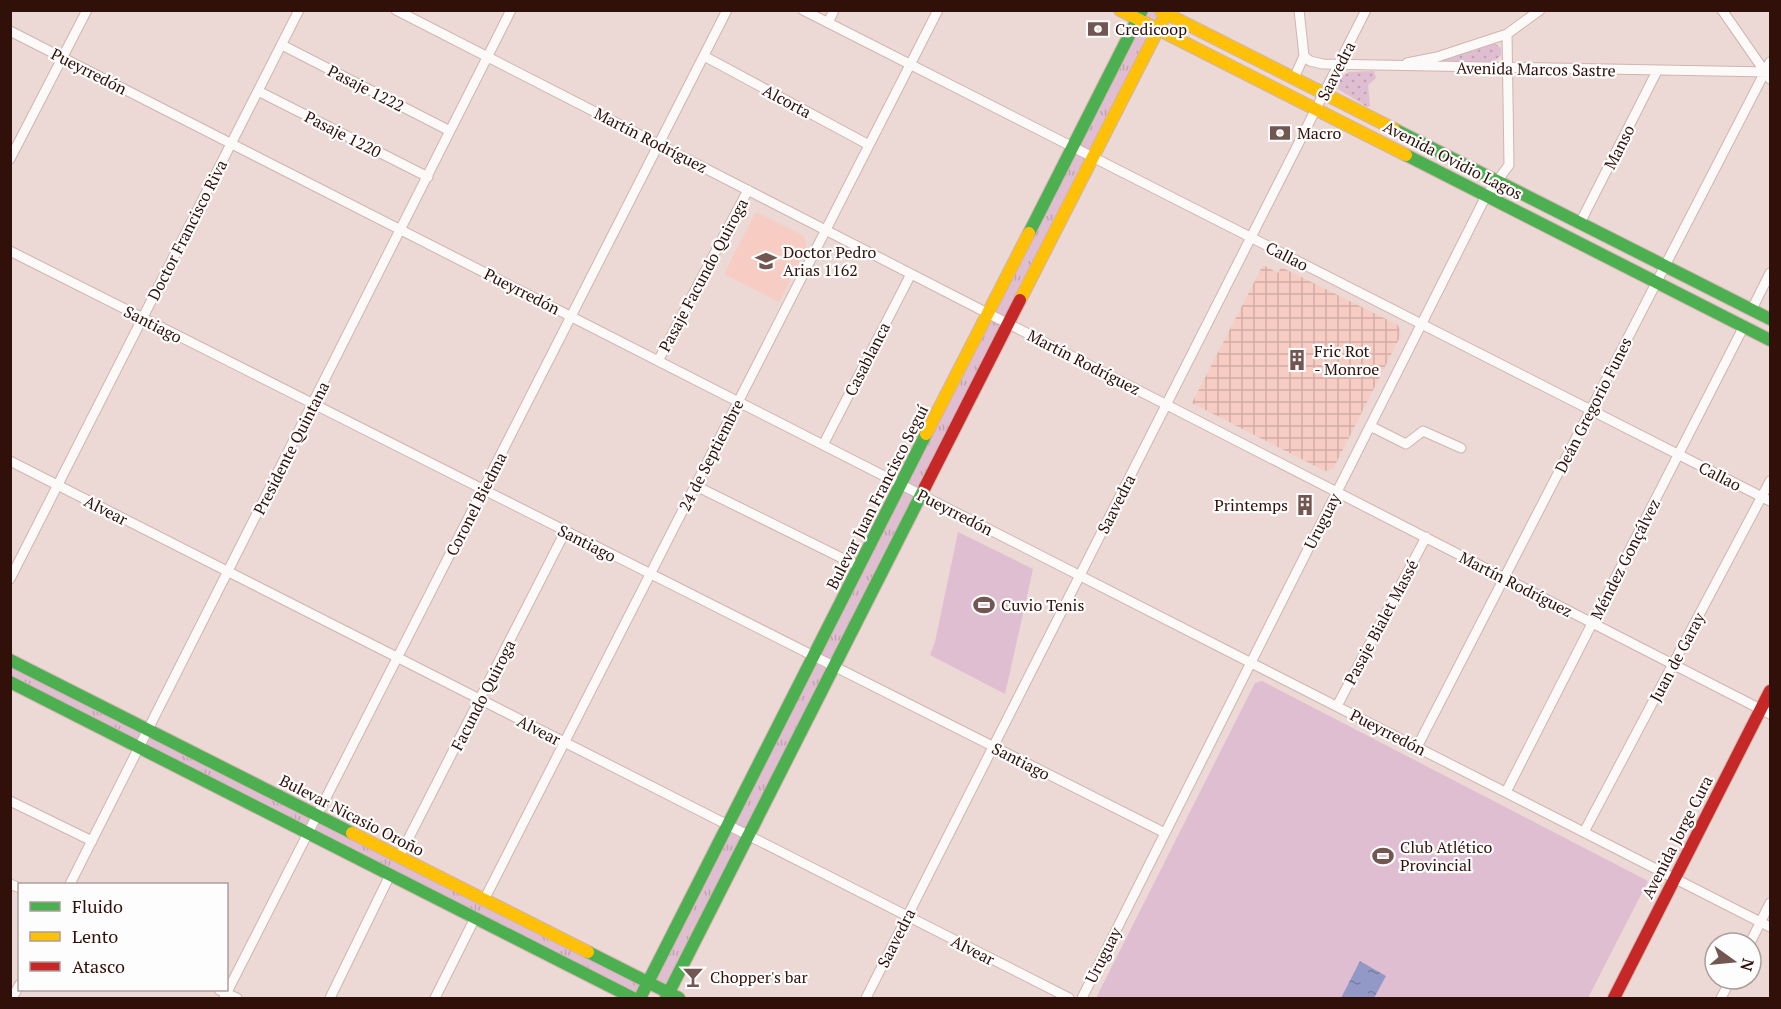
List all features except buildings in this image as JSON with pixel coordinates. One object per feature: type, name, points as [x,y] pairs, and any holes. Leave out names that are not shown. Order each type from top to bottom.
[{"type":"main road","name":"Avenida Ovidio Lagos","points":[[1120,10],[1140,15],[1158,30],[1770,340]]},
{"type":"main road","name":"Avenida Ovidio Lagos","points":[[1164,12],[1770,318]]},
{"type":"main road","points":[[671,997],[748,837],[1158,30],[1164,12]]},
{"type":"main road","name":"Bulevar Juan Francisco Seguí","points":[[640,999],[1140,15]]},
{"type":"main road","name":"Bulevar Nicasio Oroño","points":[[10,660],[648,983],[671,997]]},
{"type":"main road","points":[[10,682],[633,999]]},
{"type":"main road","name":"Avenida Jorge Cura","points":[[1614,999],[1675,878],[1766,712],[1770,691]]},
{"type":"street","points":[[10,159],[87,10]]},
{"type":"street","name":"Doctor Francisco Riva","points":[[10,579],[299,10]]},
{"type":"street","name":"Martín Rodríguez","points":[[396,10],[1766,712]]},
{"type":"street","name":"Presidente Quintana","points":[[71,883],[512,10]]},
{"type":"street","name":"Coronel Biedma","points":[[228,986],[309,834],[727,10]]},
{"type":"street","name":"Callao","points":[[803,10],[1766,499]]},
{"type":"street","points":[[828,23],[834,10]]},
{"type":"street","name":"24 de Septiembre","points":[[484,900],[938,10]]},
{"type":"street","points":[[1294,78],[1304,56],[1299,10]]},
{"type":"street","name":"Saavedra","points":[[866,999],[1366,10]]},
{"type":"street","points":[[1391,66],[1437,57],[1507,34],[1540,10]]},
{"type":"street","points":[[1722,10],[1769,75]]},
{"type":"street","name":"Pueyrredón","points":[[10,31],[1770,927]]},
{"type":"street","name":"Uruguay","points":[[1082,999],[1486,195],[1509,165],[1507,34]]},
{"type":"street","name":"Pasaje 1222","points":[[282,45],[450,131]]},
{"type":"street","name":"Alcorta","points":[[704,56],[870,145]]},
{"type":"street","name":"Avenida Marcos Sastre","points":[[1304,56],[1310,61],[1323,64],[1769,75]]},
{"type":"street","name":"Deán Gregorio Funes","points":[[1417,747],[1657,281],[1769,75],[1770,62]]},
{"type":"street","name":"Manso","points":[[1580,223],[1657,71]]},
{"type":"street","name":"Pasaje 1220","points":[[258,91],[428,177]]},
{"type":"street","name":"Pasaje Facundo Quiroga","points":[[658,361],[748,190]]},
{"type":"street","name":"Santiago","points":[[10,251],[1165,833]]},
{"type":"street","points":[[1752,309],[1770,273]]},
{"type":"street","name":"Casablanca","points":[[823,445],[911,274]]},
{"type":"street","name":"Méndez Gonçálvez","points":[[1506,792],[1743,326]]},
{"type":"street","points":[[1370,426],[1403,444],[1410,443],[1423,431],[1461,448]]},
{"type":"street","name":"Alvear","points":[[10,460],[1069,999]]},
{"type":"street","name":"Juan de Garay","points":[[1584,832],[1673,664],[1766,499],[1770,481]]},
{"type":"street","points":[[696,486],[860,567]]},
{"type":"street","name":"Facundo Quiroga","points":[[399,857],[565,532]]},
{"type":"street","name":"Pasaje Bialet Massé","points":[[1337,706],[1426,537]]},
{"type":"street","points":[[10,801],[92,841]]},
{"type":"street","points":[[330,999],[390,875]]},
{"type":"street","points":[[1756,931],[1770,903]]},
{"type":"street","points":[[435,999],[475,918]]},
{"type":"street","points":[[224,994],[237,999]]},
{"type":"shaded area","name":"Doctor Pedro Arias 1162","points":[[756,212],[804,236],[807,248],[779,302],[724,274]]},
{"type":"shaded area","name":"Fric Rot - Monroe","points":[[1263,265],[1278,273],[1281,267],[1398,325],[1401,335],[1333,469],[1325,471],[1192,403]]},
{"type":"green space","points":[[1142,11],[1168,11],[669,993],[648,983]]},
{"type":"green space","points":[[1494,43],[1501,48],[1501,55],[1493,62],[1441,61]]},
{"type":"green space","points":[[1374,71],[1376,78],[1368,85],[1370,106],[1367,107],[1338,89],[1339,78],[1349,72]]},
{"type":"green space","name":"Cuvio Tenis","points":[[958,532],[1033,569],[1005,694],[930,655],[935,642]]},
{"type":"green space","points":[[10,660],[648,983],[640,998],[11,682]]},
{"type":"green space","name":"Club Atlético Provincial","points":[[1262,681],[1648,881],[1588,998],[1096,998],[1255,683]]},
{"type":"water","points":[[1360,961],[1386,976],[1374,998],[1341,998]]},
{"type":"traffic: fast","points":[[1029,233],[1142,10]]},
{"type":"traffic: fast","points":[[1394,129],[1770,319]]},
{"type":"traffic: fast","points":[[1406,155],[1770,340]]},
{"type":"traffic: fast","points":[[640,998],[926,434]]},
{"type":"traffic: fast","points":[[666,998],[925,487]]},
{"type":"traffic: fast","points":[[10,660],[352,833]]},
{"type":"traffic: fast","points":[[10,682],[633,998]]},
{"type":"traffic: fast","points":[[588,952],[679,998]]},
{"type":"traffic: slow","points":[[1120,10],[1406,155]]},
{"type":"traffic: slow","points":[[1020,300],[1168,10]]},
{"type":"traffic: slow","points":[[1161,11],[1394,129]]},
{"type":"traffic: slow","points":[[926,434],[1029,233]]},
{"type":"traffic: slow","points":[[352,833],[588,952]]},
{"type":"traffic: jam","points":[[925,487],[1020,300]]},
{"type":"traffic: jam","points":[[1614,998],[1770,691]]},
{"type":"place","name":"Credicoop","points":[[1098,29]]},
{"type":"place","name":"Macro","points":[[1280,133]]},
{"type":"place","name":"Doctor Pedro Arias 1162","points":[[766,261]]},
{"type":"place","name":"Fric Rot - Monroe","points":[[1297,360]]},
{"type":"place","name":"Printemps","points":[[1305,505]]},
{"type":"place","name":"Cuvio Tenis","points":[[984,605]]},
{"type":"place","name":"Club Atlético Provincial","points":[[1383,856]]},
{"type":"place","name":"Chopper's bar","points":[[693,977]]}]
